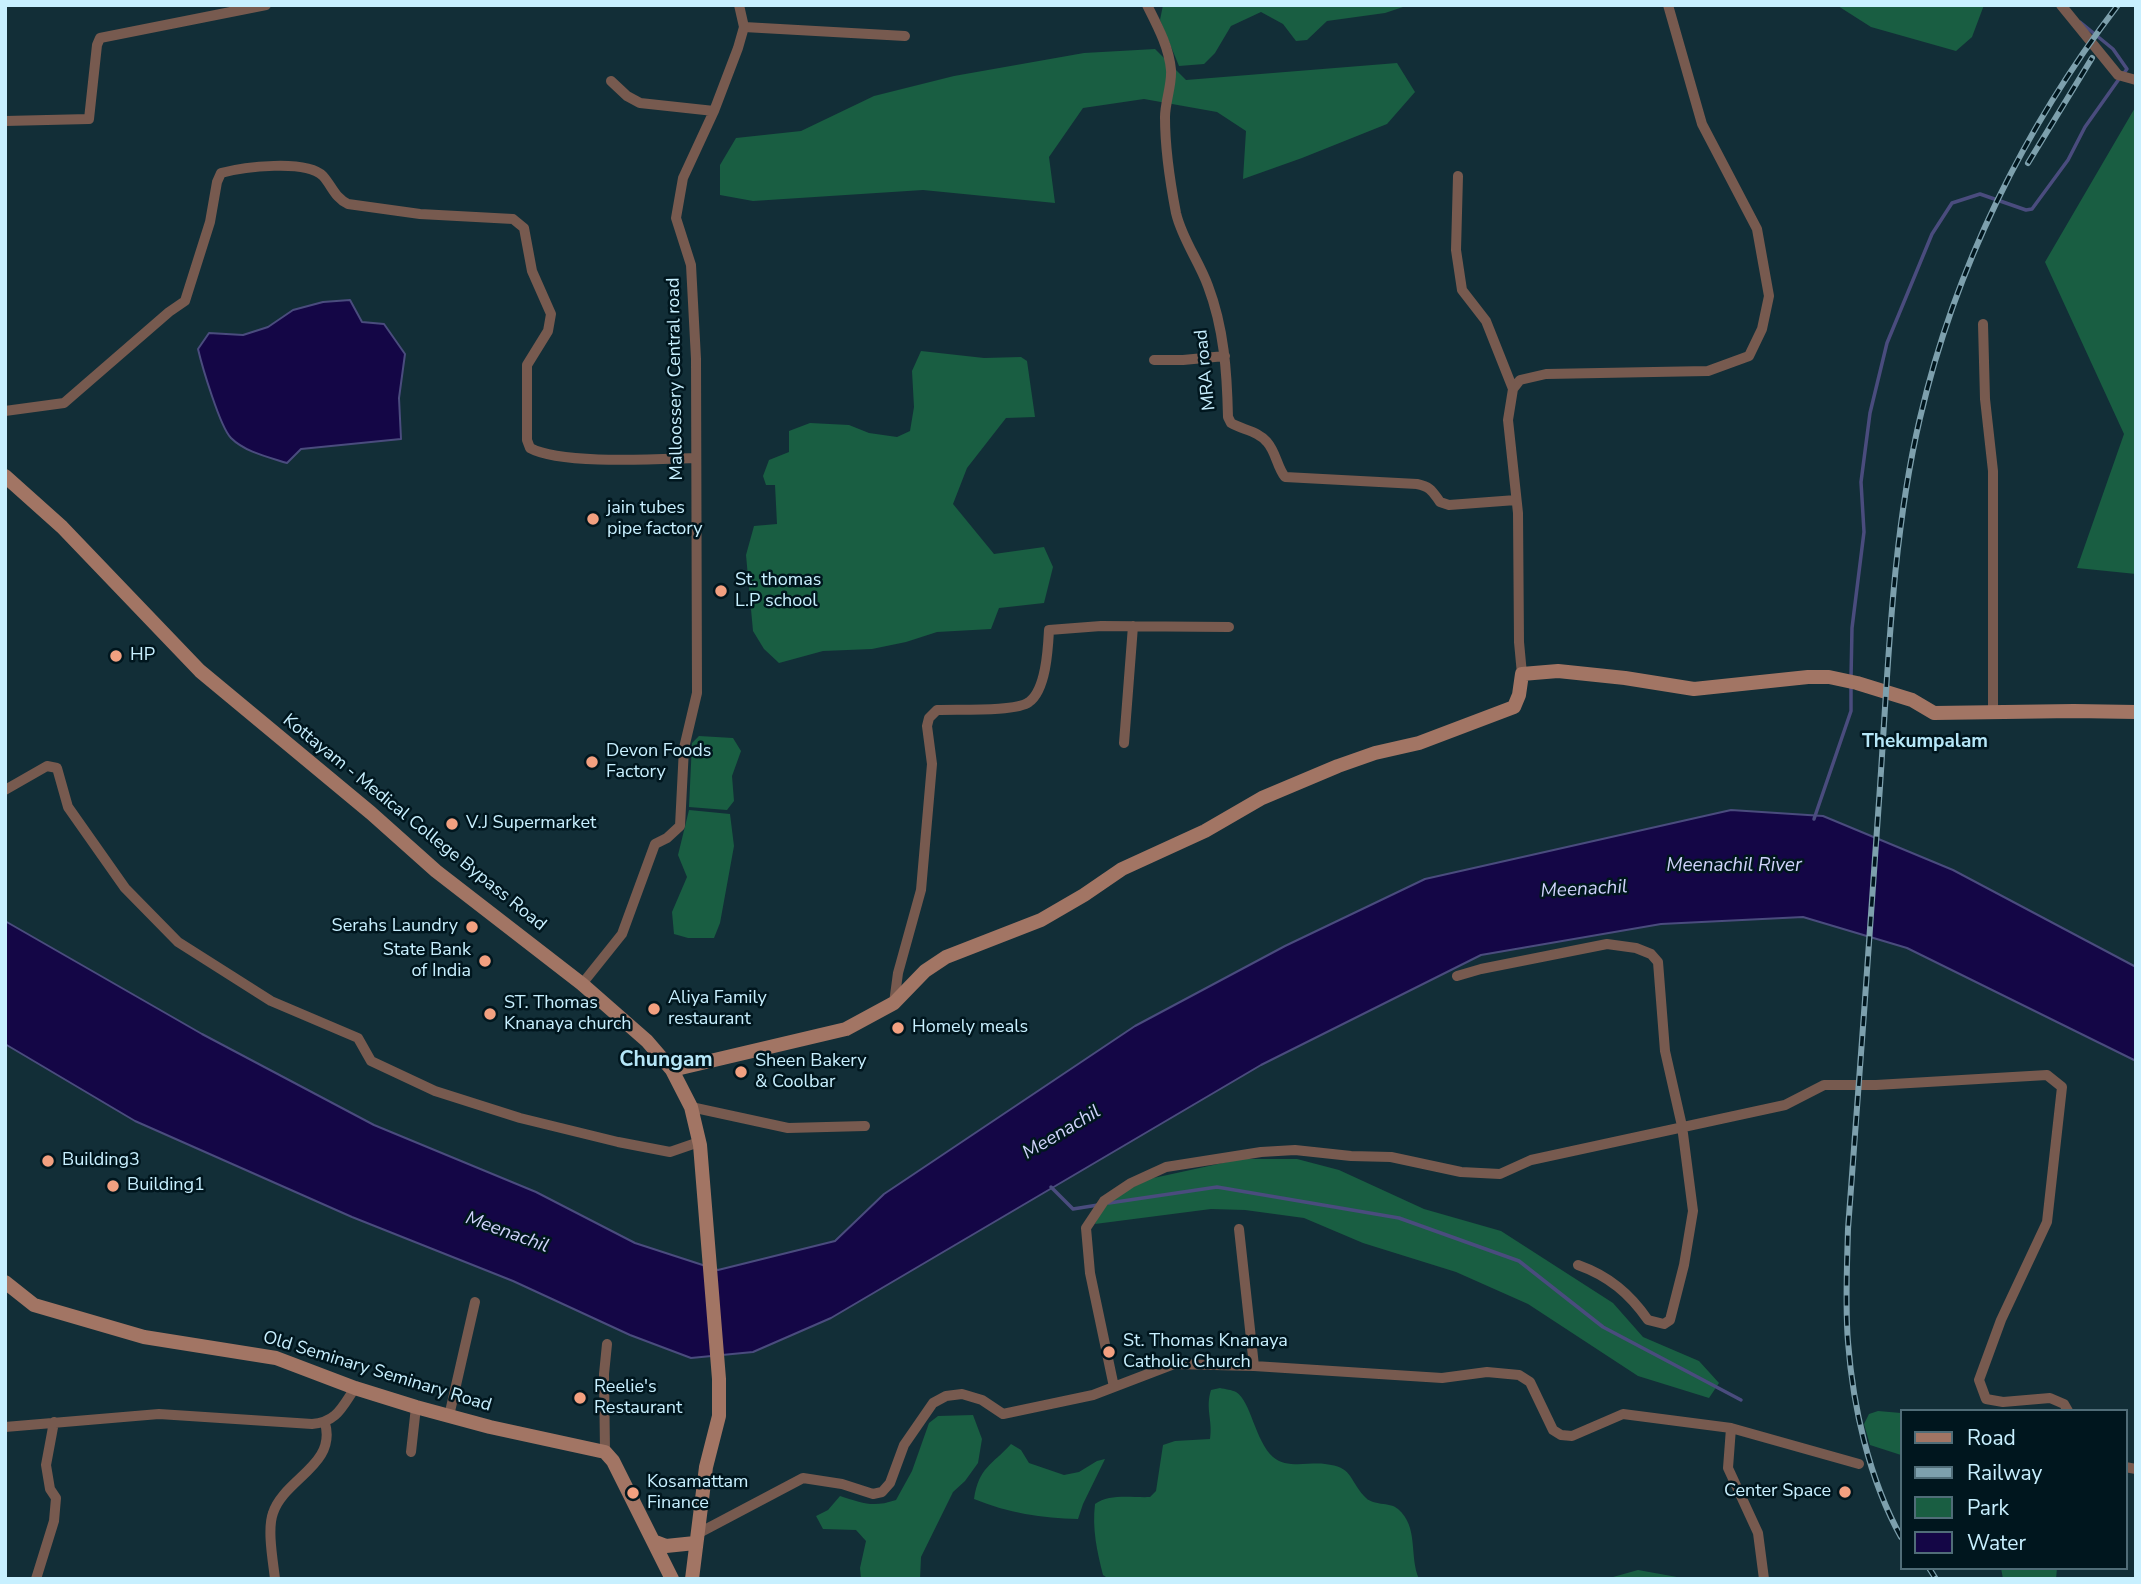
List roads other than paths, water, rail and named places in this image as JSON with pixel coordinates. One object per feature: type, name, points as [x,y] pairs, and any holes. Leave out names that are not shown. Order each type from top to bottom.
[{"type":"main road","name":"Kottayam - Medical College Bypass Road","points":[[5,476],[62,527],[200,671],[371,813],[436,871],[582,984],[647,1041],[672,1070],[691,1107],[699,1144],[719,1379],[719,1416],[706,1467],[692,1579]]},
{"type":"main road","points":[[672,1070],[846,1029],[894,1003],[925,971],[946,957],[1041,920],[1122,869],[1205,831],[1262,797],[1374,753],[1419,743],[1514,707],[1522,674],[1558,671],[1694,689],[1808,677],[1850,681],[1912,700],[1934,713],[2136,712]]},
{"type":"main road","name":"Old Seminary Seminary Road","points":[[5,1282],[34,1305],[144,1337],[276,1358],[355,1388],[416,1407],[605,1452]]},
{"type":"main road","points":[[605,1452],[613,1461],[672,1579]]},
{"type":"main road","points":[[653,1541],[666,1546],[696,1538]]},
{"type":"street","points":[[5,121],[89,119],[100,38],[266,5]]},
{"type":"street","points":[[739,5],[744,27],[905,36]]},
{"type":"street","name":"MRA road","points":[[1147,5],[1165,44],[1171,71],[1165,114],[1176,213],[1213,301],[1225,356],[1228,417],[1231,423],[1266,440],[1285,477],[1429,486],[1440,502],[1449,505],[1516,500]]},
{"type":"street","points":[[1522,674],[1516,500],[1508,420],[1513,389],[1520,380],[1546,374],[1708,371],[1749,356],[1762,329],[1769,296],[1757,229],[1702,124],[1687,78],[1669,5]]},
{"type":"street","points":[[2061,5],[2118,75],[2136,80]]},
{"type":"street","name":"Malloossery Central road","points":[[582,984],[622,934],[655,844],[667,838],[680,826],[684,748],[696,693],[696,359],[691,265],[676,218],[683,178],[714,111],[744,27]]},
{"type":"street","points":[[611,81],[623,93],[640,103],[714,111]]},
{"type":"street","points":[[5,411],[64,403],[185,301],[210,222],[221,173],[281,166],[311,169],[322,175],[339,200],[348,204],[420,214],[513,219],[523,228],[531,271],[551,314],[548,331],[527,365],[527,439],[530,448],[534,451],[583,458],[696,458]]},
{"type":"street","points":[[1458,176],[1456,250],[1462,290],[1486,321],[1513,389]]},
{"type":"street","points":[[1983,324],[1985,399],[1993,471],[1993,711]]},
{"type":"street","points":[[1154,360],[1225,356]]},
{"type":"street","points":[[1124,743],[1133,626]]},
{"type":"street","points":[[894,1003],[898,973],[921,890],[925,859],[932,764],[927,726],[929,718],[937,710],[1026,705],[1032,700],[1044,672],[1049,630],[1133,626],[1229,627]]},
{"type":"street","points":[[5,790],[47,766],[57,768],[68,807],[125,888],[178,942],[271,1001],[358,1038],[371,1061],[435,1091],[520,1118],[670,1152],[699,1144]]},
{"type":"street","points":[[1457,976],[1481,968],[1536,960],[1607,944],[1636,948],[1651,954],[1658,962],[1665,1051],[1682,1126],[1693,1211],[1684,1265],[1670,1320],[1664,1324],[1648,1320],[1634,1300],[1602,1274],[1578,1265]]},
{"type":"street","points":[[1114,1387],[1090,1273],[1086,1228],[1104,1201],[1130,1183],[1166,1167],[1261,1152],[1295,1150],[1391,1157],[1461,1172],[1500,1174],[1531,1160],[1785,1105],[1824,1085],[2048,1076],[2062,1087],[2048,1222],[2001,1320],[1979,1380],[1986,1399],[2003,1402],[2050,1398],[2064,1404],[2067,1409]]},
{"type":"street","points":[[691,1107],[788,1128],[865,1126]]},
{"type":"street","points":[[1239,1229],[1254,1366]]},
{"type":"street","points":[[449,1416],[475,1302]]},
{"type":"street","points":[[605,1452],[604,1374],[607,1344]]},
{"type":"street","points":[[696,1538],[803,1478],[842,1484],[873,1494],[882,1492],[890,1483],[904,1445],[933,1403],[946,1395],[962,1394],[982,1400],[1003,1414],[1093,1395],[1174,1364],[1254,1366],[1442,1378],[1487,1372],[1519,1375],[1530,1382],[1553,1430],[1561,1435],[1572,1436],[1623,1414],[1731,1428],[1859,1464]]},
{"type":"street","points":[[5,1427],[159,1414],[326,1423],[335,1417],[355,1388]]},
{"type":"street","points":[[411,1452],[416,1407]]},
{"type":"street","points":[[36,1579],[54,1521],[56,1498],[50,1489],[46,1465],[54,1422]]},
{"type":"street","points":[[275,1579],[272,1515],[279,1499],[318,1463],[324,1446],[326,1423]]},
{"type":"street","points":[[1731,1428],[1728,1468],[1758,1533],[1764,1579]]},
{"type":"water","points":[[350,300],[362,322],[384,324],[405,354],[399,398],[401,439],[301,449],[287,463],[257,454],[237,443],[222,422],[198,349],[209,333],[243,335],[268,327],[293,310],[323,302]]},
{"type":"water","name":"Meenachil River","points":[[1731,810],[1823,816],[1953,870],[2136,967],[2136,1061],[1907,948],[1803,917],[1661,924],[1481,955],[1261,1065],[831,1318],[753,1352],[691,1358],[630,1335],[513,1281],[352,1217],[135,1121],[5,1044],[5,921],[202,1034],[374,1125],[536,1192],[635,1243],[718,1270],[835,1241],[884,1194],[1135,1026],[1285,946],[1425,879]]},
{"type":"waterway","points":[[2080,22],[2113,49],[2127,69],[2124,73]]},
{"type":"waterway","points":[[1851,678],[1852,628],[1864,532],[1861,482],[1870,413],[1887,343],[1932,234],[1952,203],[1980,194],[2026,210],[2032,209],[2068,160],[2085,127],[2119,79]]},
{"type":"waterway","points":[[1814,819],[1851,711],[1851,686]]},
{"type":"waterway","points":[[1051,1187],[1073,1209],[1098,1205]]},
{"type":"waterway","points":[[1109,1203],[1217,1187],[1399,1218],[1519,1261],[1603,1327],[1741,1400]]},
{"type":"railway","points":[[1899,1533],[1880,1491],[1864,1442],[1850,1367],[1846,1300],[1848,1229],[1888,657],[1903,512],[1920,418],[1935,362],[1952,307],[1973,254],[2023,150],[2052,100],[2118,5]]},
{"type":"railway","points":[[2028,163],[2092,58]]},
{"type":"railway","points":[[1930,1570],[1936,1579]]},
{"type":"place","name":"jain tubes pipe factory","points":[[593,519]]},
{"type":"place","name":"St. thomas L.P school","points":[[721,591]]},
{"type":"place","name":"HP","points":[[116,656]]},
{"type":"place","name":"Devon Foods Factory","points":[[592,762]]},
{"type":"place","name":"V.J Supermarket","points":[[452,824]]},
{"type":"place","name":"Serahs Laundry","points":[[472,927]]},
{"type":"place","name":"State Bank of India","points":[[485,961]]},
{"type":"place","name":"Aliya Family restaurant","points":[[654,1009]]},
{"type":"place","name":"ST. Thomas Knanaya church","points":[[490,1014]]},
{"type":"place","name":"Homely meals","points":[[898,1028]]},
{"type":"place","name":"Sheen Bakery & Coolbar","points":[[741,1072]]},
{"type":"place","name":"Building3","points":[[48,1161]]},
{"type":"place","name":"Building1","points":[[113,1186]]},
{"type":"place","name":"St. Thomas Knanaya Catholic Church","points":[[1109,1352]]},
{"type":"place","name":"Reelie's Restaurant","points":[[580,1398]]},
{"type":"place","name":"Center Space","points":[[1845,1492]]},
{"type":"place","name":"Kosamattam Finance","points":[[633,1493]]},
{"type":"district","name":"Thekumpalam","points":[[1925,742]]},
{"type":"district","name":"Chungam","points":[[666,1061]]},
{"type":"water label","name":"Meenachil","points":[[1584,890]]},
{"type":"water label","name":"Meenachil","points":[[1062,1133]]},
{"type":"water label","name":"Meenachil","points":[[507,1233]]}]
